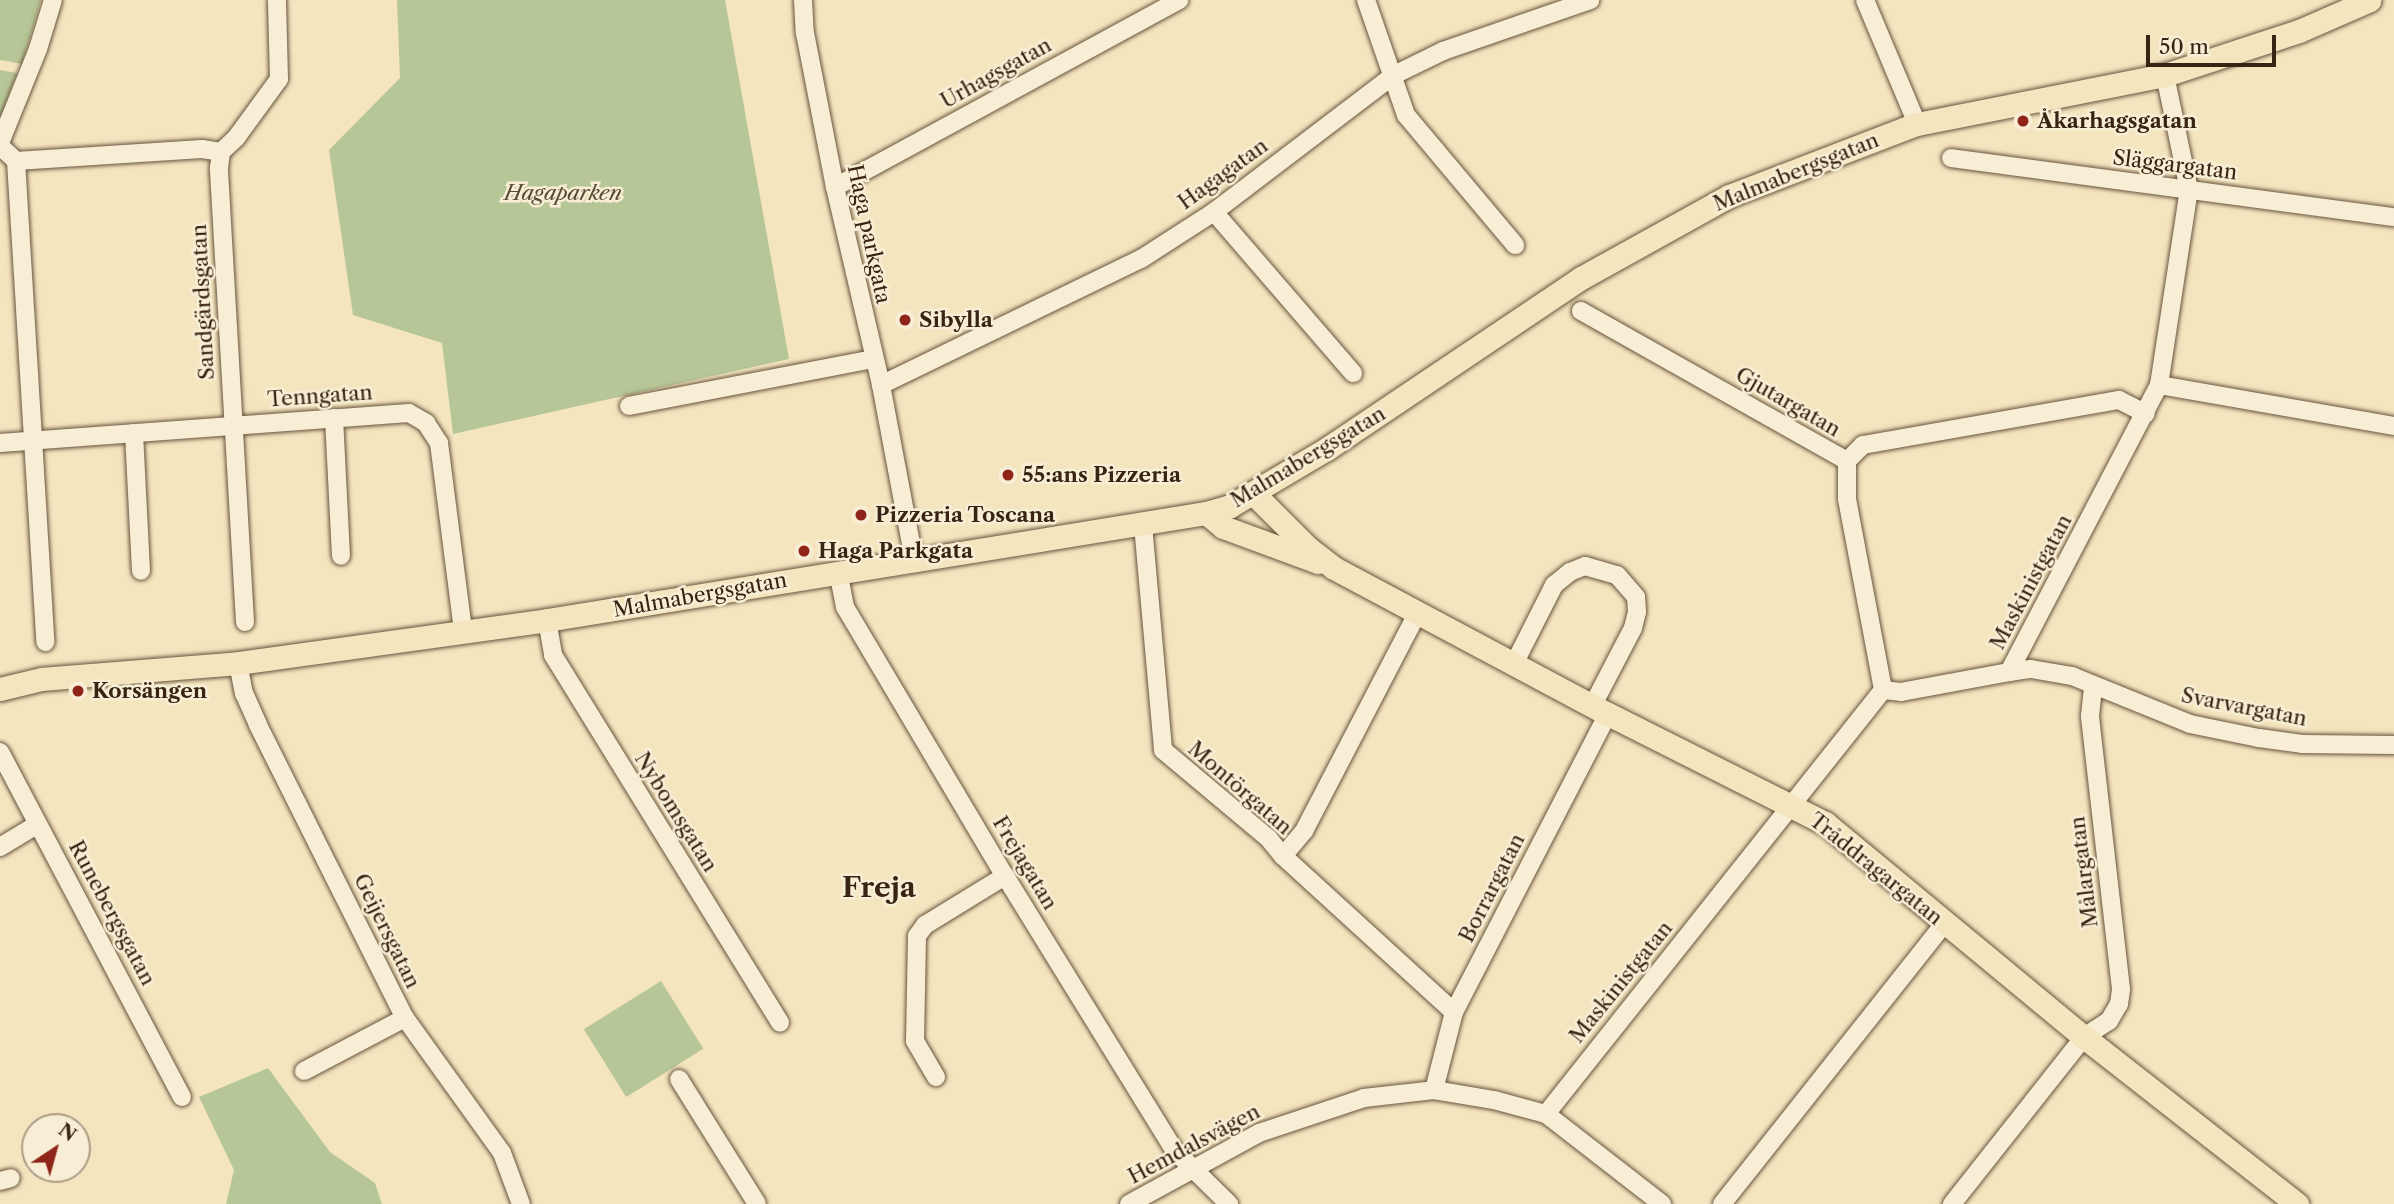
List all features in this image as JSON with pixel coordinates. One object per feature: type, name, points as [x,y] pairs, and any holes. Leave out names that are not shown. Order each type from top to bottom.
[{"type":"main road","name":"Malmabergsgatan","points":[[0,689],[41,679],[238,663],[547,620],[1206,513],[1230,506],[1253,493],[1416,391],[1581,278],[1689,217],[1765,181],[1917,124],[2165,75],[2298,31],[2370,0]]},
{"type":"main road","name":"Tråddragargatan","points":[[1253,493],[1307,547],[1334,568]]},
{"type":"main road","name":"Tråddragargatan","points":[[1206,513],[1223,527],[1334,568],[1600,710],[1792,804],[1825,823],[2084,1037],[2297,1204]]},
{"type":"main road","name":"Malmabergsgatan","points":[[0,674],[41,679]]},
{"type":"street","points":[[45,642],[16,161],[0,144],[38,49],[53,0]]},
{"type":"street","points":[[16,161],[202,149],[221,152],[243,130],[279,79],[277,0]]},
{"type":"street","name":"Haga parkgata","points":[[803,0],[804,33],[835,187],[881,385],[914,559]]},
{"type":"street","name":"Urhagsgatan","points":[[835,187],[1179,0]]},
{"type":"street","points":[[1366,0],[1406,115],[1515,245]]},
{"type":"street","name":"Hagagatan","points":[[881,385],[1141,259],[1214,212],[1394,75],[1443,51],[1590,0]]},
{"type":"street","points":[[1865,0],[1917,124]]},
{"type":"street","name":"Maskinistgatan","points":[[1546,1114],[1883,690],[1901,692],[2009,672],[2159,386],[2189,190],[2165,75]]},
{"type":"street","name":"Sandgärdsgatan","points":[[221,152],[219,168],[245,622]]},
{"type":"street","name":"Släggargatan","points":[[1951,158],[2394,217]]},
{"type":"street","points":[[1214,212],[1353,373]]},
{"type":"street","name":"Gjutargatan","points":[[1581,311],[1847,461],[1863,445],[2119,400],[2146,414]]},
{"type":"street","points":[[629,406],[874,359]]},
{"type":"street","points":[[2159,386],[2394,426]]},
{"type":"street","name":"Tenngatan","points":[[0,443],[409,412],[426,423],[439,443],[463,631]]},
{"type":"street","points":[[334,418],[341,556]]},
{"type":"street","points":[[135,433],[141,571]]},
{"type":"street","points":[[1847,461],[1844,478],[1847,499],[1883,690]]},
{"type":"street","name":"Montörgatan","points":[[1143,525],[1163,750],[1201,785],[1242,815],[1283,856],[1454,1012]]},
{"type":"street","name":"Borrargatan","points":[[1434,1090],[1454,1012],[1600,710],[1633,628],[1637,612],[1636,597],[1617,575],[1586,566],[1570,572],[1554,585],[1514,664]]},
{"type":"street","name":"Frejagatan","points":[[838,571],[845,607],[1005,876],[1175,1151],[1229,1204]]},
{"type":"street","points":[[1283,856],[1304,831],[1417,614]]},
{"type":"street","name":"Nybomsgatan","points":[[547,620],[553,655],[780,1022]]},
{"type":"street","name":"Geijersgatan","points":[[238,663],[244,693],[258,725],[405,1018],[502,1153],[521,1204]]},
{"type":"street","name":"Svarvargatan","points":[[2009,672],[2031,669],[2072,676],[2190,724],[2259,738],[2302,744],[2394,745]]},
{"type":"street","name":"Målargatan","points":[[1952,1204],[2084,1037],[2109,1021],[2119,1004],[2121,989],[2090,716],[2093,686]]},
{"type":"street","name":"Runebergsgatan","points":[[0,752],[182,1097]]},
{"type":"street","points":[[0,847],[38,824]]},
{"type":"street","points":[[936,1077],[915,1041],[917,936],[925,925],[1005,876]]},
{"type":"street","points":[[1722,1204],[1945,923]]},
{"type":"street","points":[[304,1071],[405,1018]]},
{"type":"street","points":[[679,1079],[757,1204]]},
{"type":"street","name":"Hemdalsvägen","points":[[1129,1204],[1241,1141],[1313,1113],[1386,1093],[1434,1090],[1494,1100],[1546,1114],[1662,1204]]},
{"type":"green space","points":[[0,0],[41,0],[22,64],[0,60]]},
{"type":"green space","name":"Hagaparken","points":[[397,0],[725,0],[789,359],[453,434],[442,343],[353,315],[329,150],[400,78]]},
{"type":"green space","points":[[0,70],[17,73],[0,118]]},
{"type":"green space","points":[[661,981],[703,1049],[626,1097],[584,1029]]},
{"type":"green space","points":[[268,1068],[330,1152],[375,1183],[382,1204],[226,1204],[234,1170],[199,1097]]},
{"type":"place","name":"Åkarhagsgatan","points":[[2023,121]]},
{"type":"place","name":"Sibylla","points":[[905,320]]},
{"type":"place","name":"55:ans Pizzeria","points":[[1008,475]]},
{"type":"place","name":"Pizzeria Toscana","points":[[861,515]]},
{"type":"place","name":"Haga Parkgata","points":[[804,551]]},
{"type":"place","name":"Korsängen","points":[[78,691]]},
{"type":"district","name":"Freja","points":[[879,887]]}]
